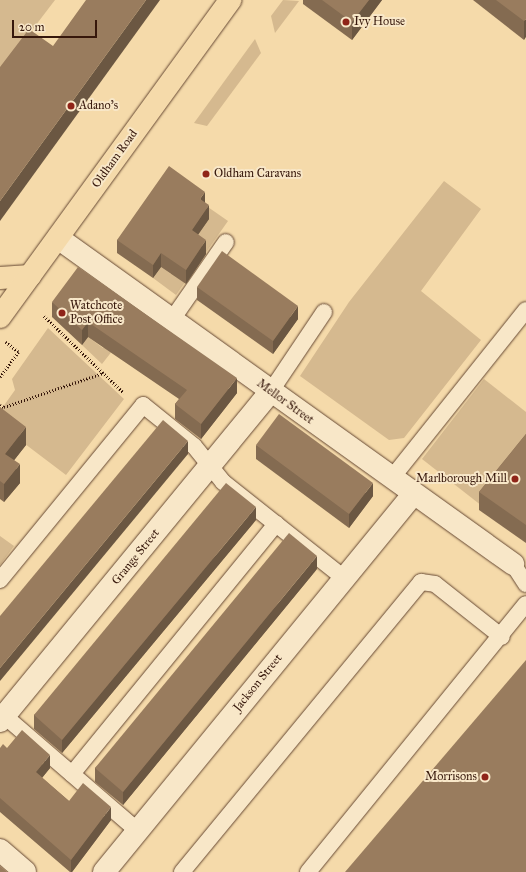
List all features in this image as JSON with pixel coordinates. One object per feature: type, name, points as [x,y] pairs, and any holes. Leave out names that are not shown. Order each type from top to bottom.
[{"type":"highway","name":"Oldham Road","points":[[0,317],[230,0]]},
{"type":"highway","points":[[0,278],[30,276]]},
{"type":"street","name":"Mellor Street","points":[[58,238],[391,479],[513,564]]},
{"type":"street","name":"Grange Street","points":[[1,716],[271,391]]},
{"type":"street","name":"Jackson Street","points":[[104,872],[413,494]]},
{"type":"street","points":[[0,850],[25,872]]},
{"type":"lane","points":[[171,321],[226,242]]},
{"type":"lane","points":[[391,479],[526,310]]},
{"type":"lane","points":[[271,391],[324,312]]},
{"type":"lane","points":[[0,580],[143,405],[194,446],[224,482],[344,578]]},
{"type":"lane","points":[[72,774],[276,524]]},
{"type":"lane","points":[[513,564],[526,584]]},
{"type":"lane","points":[[182,872],[421,582],[435,584],[502,637]]},
{"type":"lane","points":[[308,872],[502,637],[526,604]]},
{"type":"lane","points":[[1,716],[72,774],[138,831]]},
{"type":"path","points":[[44,316],[104,373],[143,405]]},
{"type":"path","points":[[0,338],[18,352],[0,377]]},
{"type":"path","points":[[0,405],[4,407],[104,373]]},
{"type":"shaded area","points":[[0,0],[55,0],[0,72]]},
{"type":"shaded area","points":[[283,0],[299,1],[275,33],[271,16]]},
{"type":"shaded area","points":[[255,39],[261,53],[207,126],[194,123]]},
{"type":"shaded area","points":[[444,181],[481,209],[421,291],[481,340],[404,438],[389,440],[300,376],[349,302]]},
{"type":"shaded area","points":[[205,205],[228,221],[176,295],[153,278],[161,267],[171,274],[209,219]]},
{"type":"shaded area","points":[[48,328],[124,399],[66,475],[0,425],[0,411],[15,390],[12,379]]},
{"type":"shaded area","points":[[113,335],[120,341],[102,364],[82,345],[88,337],[103,348]]},
{"type":"shaded area","points":[[484,379],[526,412],[526,452],[482,506],[422,459]]},
{"type":"shaded area","points":[[0,536],[14,546],[0,565]]},
{"type":"building","points":[[86,0],[146,0],[0,201],[0,67],[29,29],[53,46]]},
{"type":"building","points":[[322,0],[369,0],[352,22]]},
{"type":"building","points":[[496,0],[526,0],[526,19],[524,21]]},
{"type":"building","points":[[169,166],[205,192],[200,199],[209,205],[192,230],[206,240],[186,270],[161,253],[153,265],[117,240]]},
{"type":"building","points":[[222,251],[298,306],[273,341],[197,287]]},
{"type":"building","points":[[78,267],[237,378],[201,424],[175,404],[187,390],[88,322],[82,330],[52,302]]},
{"type":"building","points":[[0,407],[26,427],[5,454],[20,464],[4,484],[0,481]]},
{"type":"building","points":[[279,414],[373,483],[349,514],[256,445]]},
{"type":"building","points":[[163,420],[188,441],[0,668],[0,616]]},
{"type":"building","name":"Marlborough Mill","points":[[526,434],[526,525],[479,492]]},
{"type":"building","points":[[226,483],[256,507],[62,740],[34,715]]},
{"type":"building","points":[[289,533],[317,556],[123,792],[95,768]]},
{"type":"building","name":"Morrisons","points":[[526,660],[526,872],[345,872]]},
{"type":"building","points":[[22,730],[50,755],[36,772],[69,801],[83,783],[111,807],[71,860],[0,798],[0,748],[3,744],[7,748]]},
{"type":"building","points":[[0,866],[7,872],[0,872]]},
{"type":"place","name":"Ivy House","points":[[346,22]]},
{"type":"place","name":"Adano's","points":[[71,106]]},
{"type":"place","name":"Oldham Caravans","points":[[206,174]]},
{"type":"place","name":"Watchcote Post Office","points":[[62,313]]},
{"type":"place","name":"Marlborough Mill","points":[[515,479]]},
{"type":"place","name":"Morrisons","points":[[485,777]]}]
